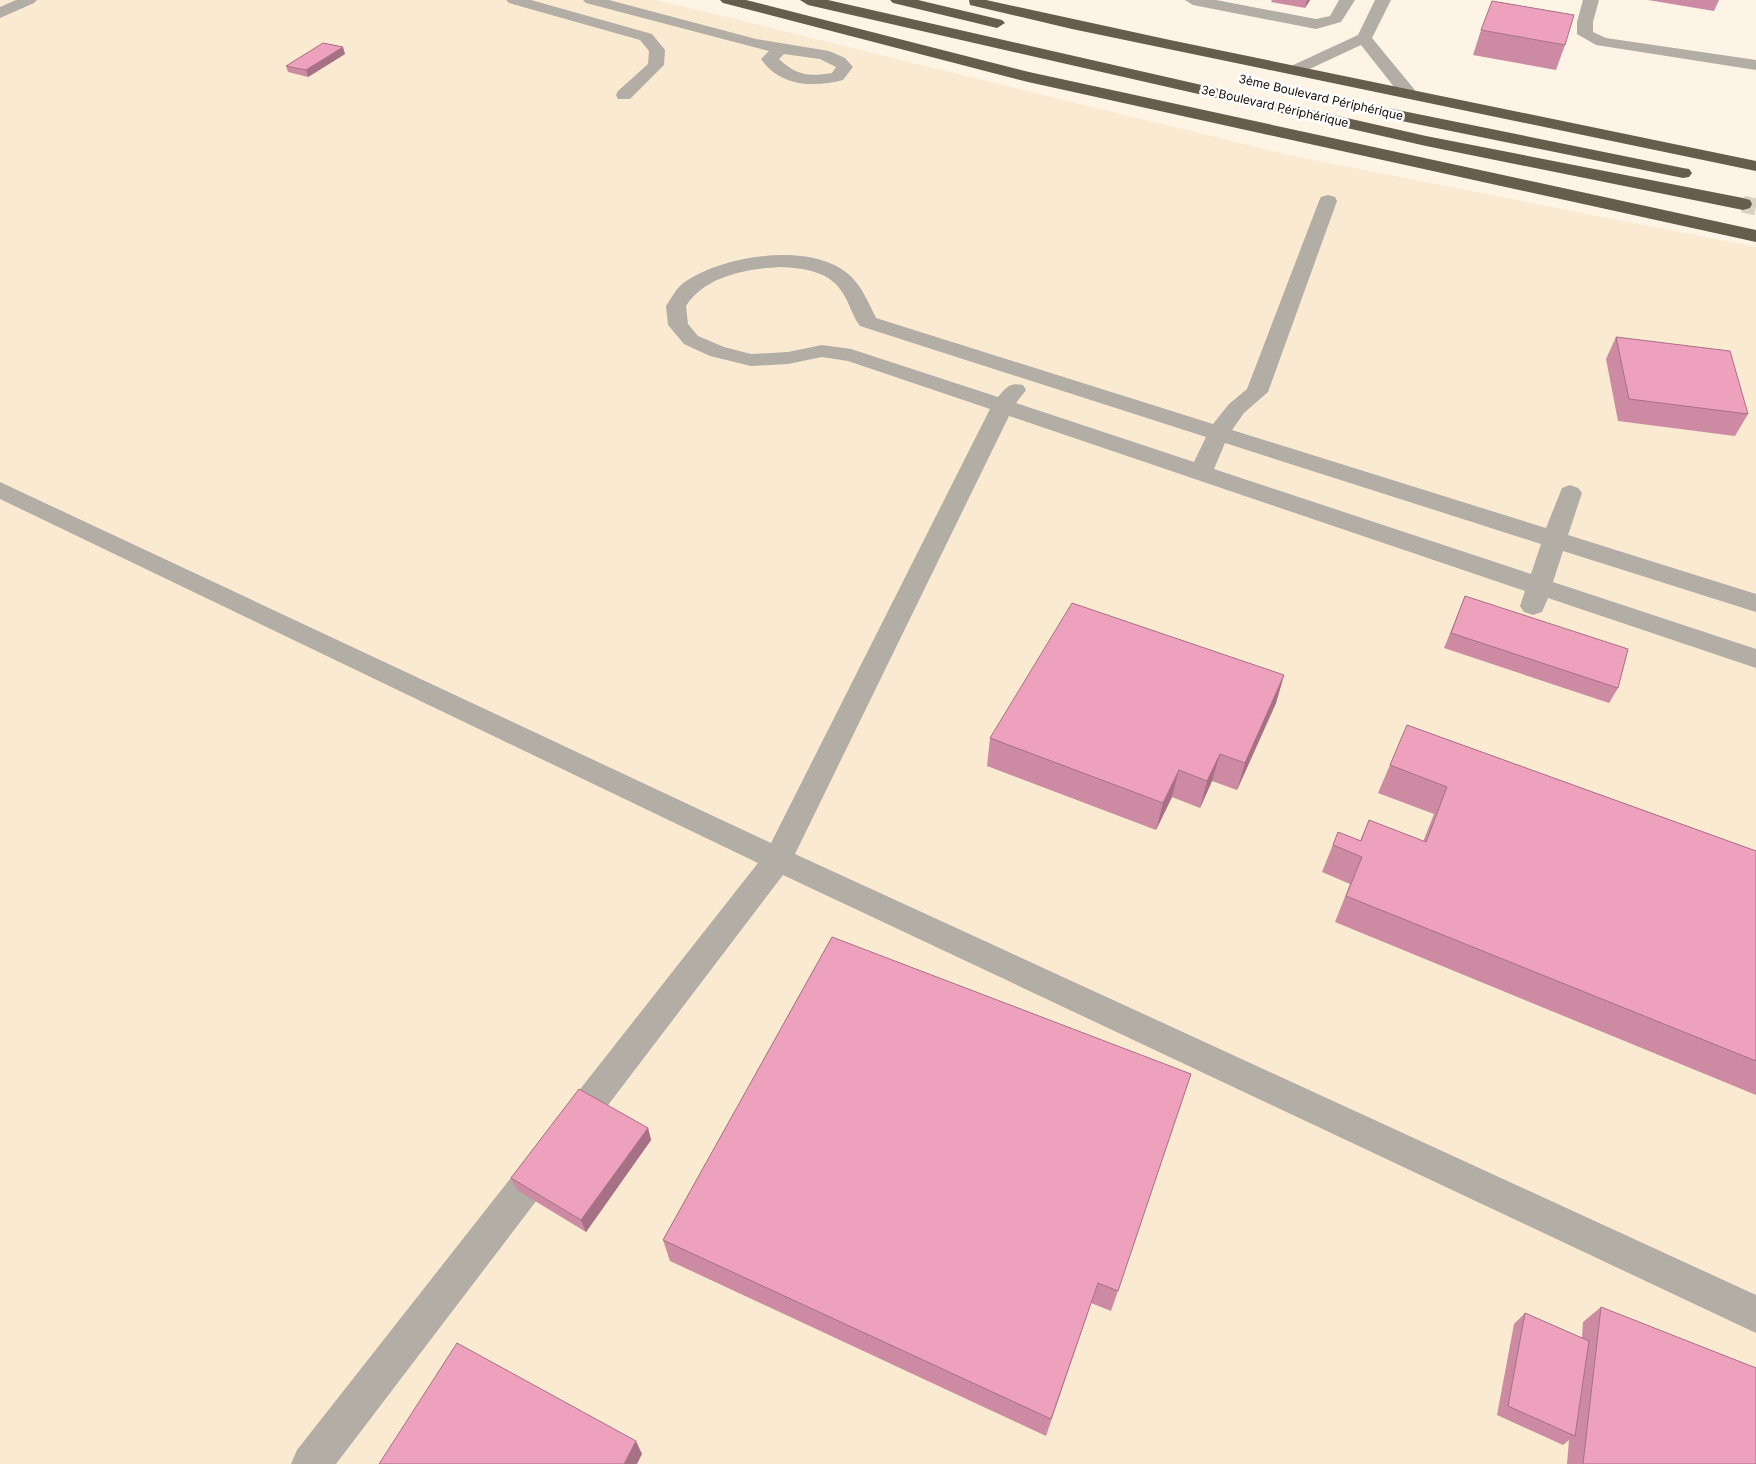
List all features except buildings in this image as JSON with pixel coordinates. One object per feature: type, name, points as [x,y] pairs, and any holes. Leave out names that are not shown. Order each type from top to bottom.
[{"type":"highway","points":[[728,0],[1028,77],[1756,236]]},
{"type":"highway","name":"3e Boulevard Périphérique","points":[[808,0],[1426,141],[1743,204]]},
{"type":"highway","points":[[898,0],[1020,29]]},
{"type":"highway","points":[[965,0],[1105,32],[1408,92],[1756,166]]},
{"type":"highway","name":"3ème Boulevard Périphérique","points":[[1356,106],[1697,176]]},
{"type":"street","points":[[0,13],[29,0]]},
{"type":"street","points":[[514,0],[646,36],[657,50],[656,66],[624,95]]},
{"type":"street","points":[[591,0],[781,49]]},
{"type":"street","points":[[1193,0],[1316,24],[1336,19],[1347,0]]},
{"type":"street","points":[[1295,70],[1364,38],[1383,0]]},
{"type":"street","points":[[1591,0],[1585,22],[1585,34],[1602,42],[1756,65]]},
{"type":"street","points":[[1364,38],[1408,92]]},
{"type":"street","points":[[1200,472],[1218,433],[1240,403],[1257,392],[1328,201]]},
{"type":"street","points":[[1756,603],[868,322],[853,292],[834,272],[794,260],[754,263],[719,272],[688,289],[676,306],[678,325],[691,340],[716,352],[751,360],[788,358],[822,350],[851,355],[1200,472],[1536,596],[1756,659]]},
{"type":"street","points":[[311,1464],[778,859],[1003,405],[1028,373]]},
{"type":"street","points":[[0,490],[778,859],[1756,1314]]},
{"type":"street","points":[[1536,596],[1570,493]]},
{"type":"shaded area","points":[[0,0],[657,0],[1288,155],[1756,247],[1756,1464],[0,1464]]},
{"type":"tunnel","points":[[1743,204],[1756,207]]}]
